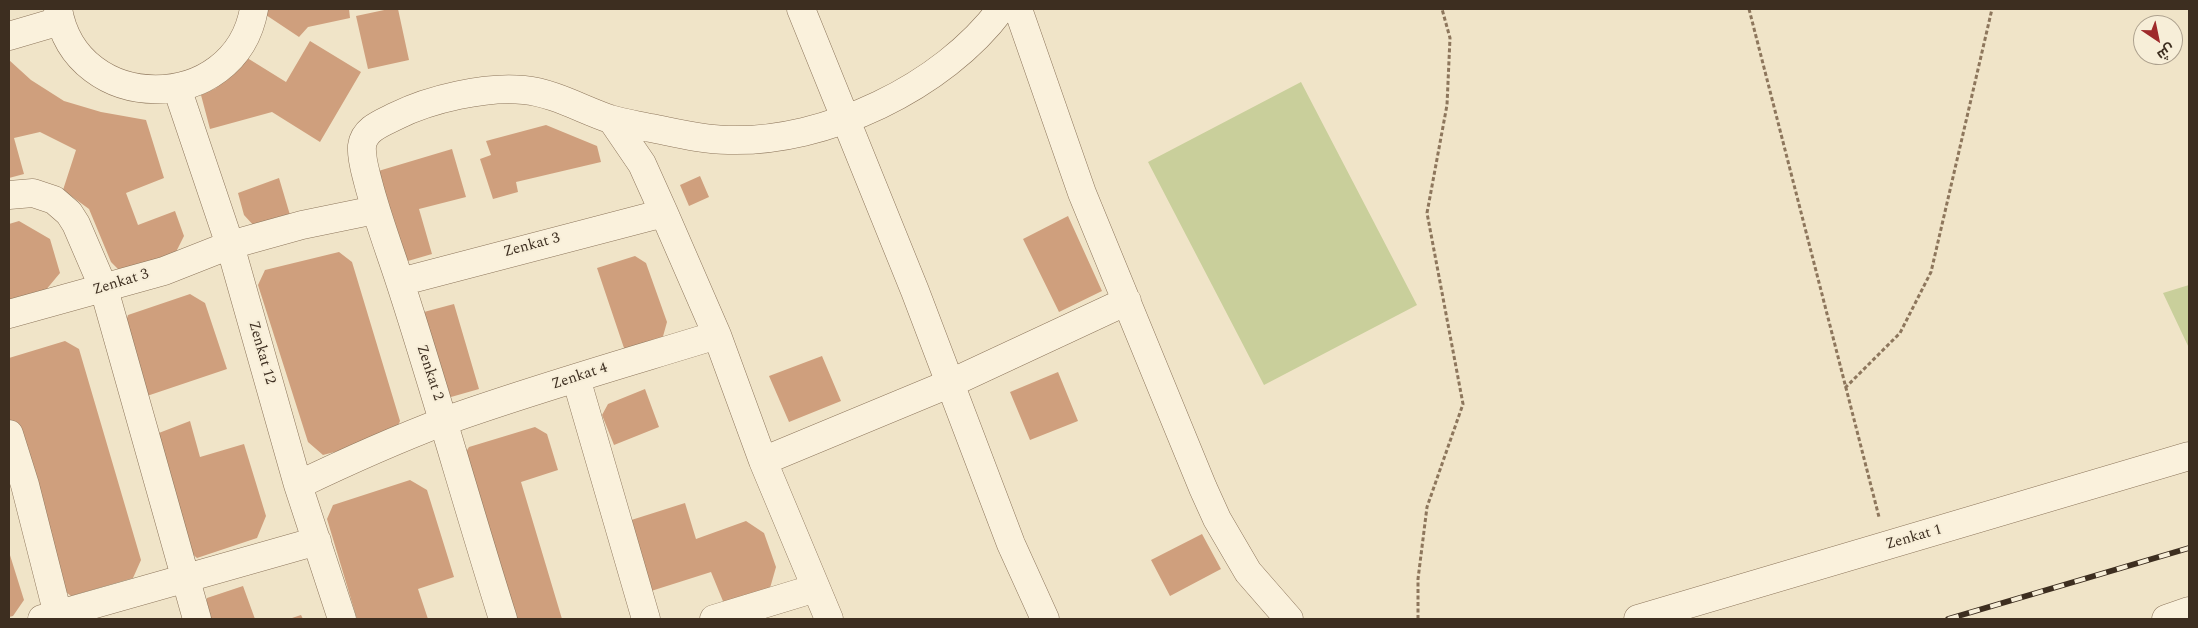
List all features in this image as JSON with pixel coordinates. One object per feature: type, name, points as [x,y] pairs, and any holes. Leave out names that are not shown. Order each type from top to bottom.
[{"type":"street","points":[[9,36],[59,15],[65,33],[80,56],[100,74],[137,89],[164,90],[177,88],[203,78],[226,62],[243,40],[254,9]]},
{"type":"street","points":[[801,9],[951,382],[1011,544],[1045,619]]},
{"type":"street","points":[[612,120],[728,140],[792,134],[845,120],[888,101],[922,81],[960,54],[988,26],[1001,9]]},
{"type":"street","points":[[1018,9],[1082,193],[1217,520],[1248,572],[1289,619]]},
{"type":"street","name":"Zenkat 12","points":[[177,88],[230,245],[298,485],[342,619]]},
{"type":"street","name":"Zenkat 2","points":[[503,619],[444,422],[375,210],[363,163],[362,150],[364,139],[371,129],[409,109],[457,96],[502,89],[527,90],[558,98],[612,120]]},
{"type":"street","points":[[612,120],[642,164],[664,212],[717,335],[763,461],[829,619]]},
{"type":"street","points":[[9,195],[33,193],[54,200],[63,207],[76,224],[104,289],[184,580],[197,619]]},
{"type":"street","name":"Zenkat 3","points":[[9,314],[104,289],[140,276],[164,271],[230,245],[302,225],[375,210]]},
{"type":"street","name":"Zenkat 3","points":[[400,282],[664,212]]},
{"type":"street","points":[[763,461],[951,382],[1127,301]]},
{"type":"street","name":"Zenkat 4","points":[[298,485],[347,462],[444,422],[576,378],[717,335]]},
{"type":"street","points":[[576,378],[646,619]]},
{"type":"street","points":[[9,434],[24,485],[53,618],[239,562],[317,541]]},
{"type":"street","name":"Zenkat 1","points":[[1638,619],[2189,456]]},
{"type":"street","points":[[714,619],[816,588]]},
{"type":"street","points":[[2166,619],[2189,611]]},
{"type":"path","points":[[1418,619],[1418,579],[1427,507],[1463,404],[1427,213],[1447,105],[1450,38],[1442,9]]},
{"type":"path","points":[[1749,9],[1886,546]]},
{"type":"path","points":[[1846,388],[1900,333],[1931,272],[1992,9]]},
{"type":"green space","points":[[1301,82],[1417,305],[1264,385],[1148,162]]},
{"type":"green space","points":[[2189,285],[2189,348],[2163,293]]},
{"type":"building","points":[[257,9],[349,9],[350,18],[308,27],[299,37]]},
{"type":"building","points":[[398,9],[409,60],[368,69],[356,16]]},
{"type":"building","points":[[310,41],[361,72],[320,142],[272,112],[210,129],[201,95],[216,88],[236,51],[286,82]]},
{"type":"building","points":[[9,60],[31,80],[64,101],[101,112],[146,120],[164,178],[126,193],[138,225],[175,211],[184,236],[174,256],[122,273],[111,262],[89,209],[63,190],[76,150],[40,132],[14,138],[24,174],[9,178]]},
{"type":"building","points":[[546,125],[597,146],[601,162],[516,182],[518,192],[493,199],[480,159],[491,155],[486,141]]},
{"type":"building","points":[[452,149],[466,197],[419,209],[432,254],[401,263],[375,172]]},
{"type":"building","points":[[700,176],[709,197],[689,206],[680,185]]},
{"type":"building","points":[[279,178],[290,215],[255,227],[244,215],[238,193]]},
{"type":"building","points":[[1068,216],[1102,291],[1059,312],[1023,239]]},
{"type":"building","points":[[19,221],[50,239],[60,273],[40,297],[9,306],[9,224]]},
{"type":"building","points":[[339,252],[352,262],[400,421],[393,437],[323,455],[308,442],[258,285],[265,270]]},
{"type":"building","points":[[635,256],[646,263],[667,322],[662,340],[625,351],[597,268]]},
{"type":"building","points":[[190,294],[205,303],[227,369],[141,398],[123,330],[128,315]]},
{"type":"building","points":[[454,304],[479,389],[451,397],[440,391],[424,312]]},
{"type":"building","points":[[65,341],[79,349],[141,560],[133,578],[71,596],[55,583],[9,419],[9,358]]},
{"type":"building","points":[[822,356],[841,401],[789,422],[769,376]]},
{"type":"building","points":[[1058,372],[1078,421],[1030,440],[1010,392]]},
{"type":"building","points":[[645,389],[659,427],[614,445],[602,415],[608,404]]},
{"type":"building","points":[[190,421],[200,457],[244,444],[266,516],[257,538],[197,558],[180,543],[151,436]]},
{"type":"building","points":[[535,427],[547,434],[558,470],[521,482],[562,619],[507,619],[461,460],[469,447]]},
{"type":"building","points":[[410,480],[427,490],[454,577],[418,589],[428,619],[357,619],[327,519],[333,505]]},
{"type":"building","points":[[685,503],[696,539],[746,521],[764,533],[776,567],[770,588],[725,606],[711,572],[648,592],[625,522]]},
{"type":"building","points":[[1202,534],[1221,569],[1170,596],[1151,560]]},
{"type":"building","points":[[9,552],[24,600],[13,616],[9,617]]},
{"type":"building","points":[[243,586],[255,619],[204,619],[203,615],[207,598]]},
{"type":"building","points":[[301,615],[303,619],[289,619]]},
{"type":"railway","points":[[1948,619],[2189,548]]}]
